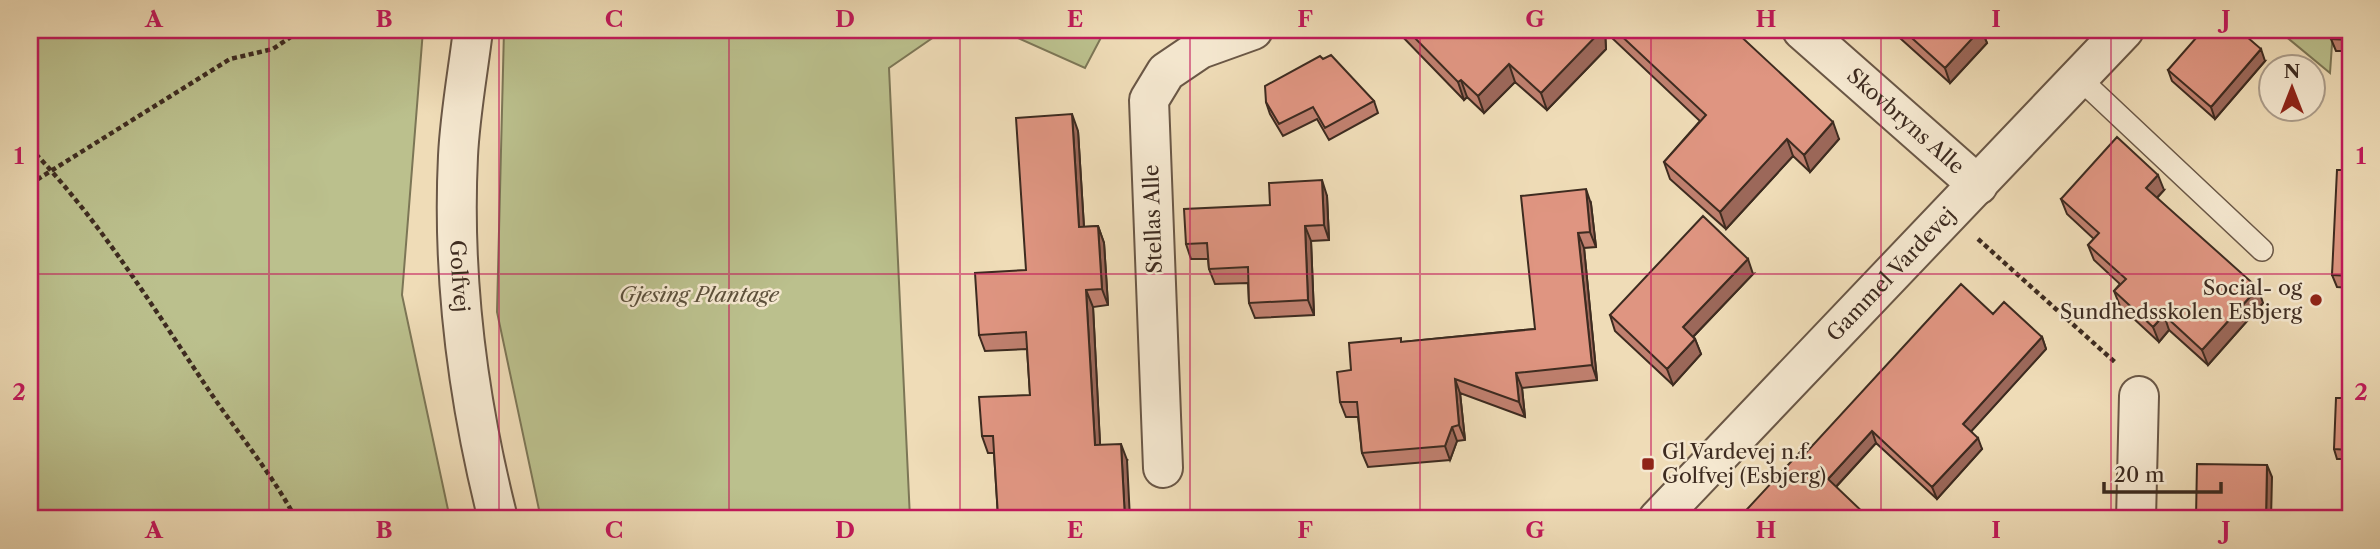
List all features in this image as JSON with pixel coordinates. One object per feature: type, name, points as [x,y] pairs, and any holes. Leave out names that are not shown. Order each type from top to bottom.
[{"type":"street","name":"Golfvej","points":[[473,30],[458,156],[460,298],[478,439],[498,519]]},
{"type":"street","name":"Stellas Alle","points":[[1163,468],[1149,100],[1166,72],[1200,49],[1253,30]]},
{"type":"street","name":"Skovbryns Alle","points":[[1802,30],[1978,185]]},
{"type":"street","name":"Gammel Vardevej","points":[[1658,519],[2124,30]]},
{"type":"street","points":[[2136,519],[2139,396]]},
{"type":"lane","points":[[2078,78],[2262,250]]},
{"type":"path","points":[[30,184],[50,169],[230,59],[273,49],[301,30]]},
{"type":"path","points":[[30,148],[50,169],[136,283],[231,424],[276,482],[296,519]]},
{"type":"path","points":[[1950,214],[2132,377],[2139,396]]},
{"type":"green space","points":[[30,30],[423,30],[402,295],[450,519],[30,519]]},
{"type":"green space","name":"Gjesing Plantage","points":[[504,30],[944,30],[889,68],[910,519],[541,519],[497,312]]},
{"type":"green space","points":[[1000,30],[1105,30],[1085,68]]},
{"type":"green space","points":[[2278,30],[2333,30],[2330,73],[2328,52],[2305,52]]},
{"type":"building","points":[[1407,30],[1600,32],[1541,93],[1509,64],[1478,96],[1461,80],[1458,82]]},
{"type":"building","points":[[1615,30],[1734,30],[1833,122],[1804,155],[1787,139],[1720,212],[1664,162],[1706,115]]},
{"type":"building","points":[[1903,30],[1980,30],[1945,68]]},
{"type":"building","points":[[2203,30],[2239,30],[2261,49],[2211,107],[2168,70]]},
{"type":"building","points":[[2332,30],[2350,30],[2350,40],[2331,39]]},
{"type":"building","points":[[1331,55],[1374,101],[1325,128],[1313,107],[1279,124],[1266,102],[1265,86],[1320,56],[1323,59]]},
{"type":"building","points":[[1072,114],[1079,227],[1098,226],[1102,289],[1086,290],[1095,445],[1121,444],[1125,519],[942,519],[998,516],[993,436],[982,436],[979,397],[1030,395],[1026,332],[979,335],[975,273],[1026,270],[1016,118]]},
{"type":"building","points":[[2117,137],[2158,175],[2146,188],[2258,288],[2202,350],[2164,315],[2153,327],[2114,291],[2126,279],[2088,245],[2099,233],[2061,199]]},
{"type":"building","points":[[2337,170],[2350,170],[2350,276],[2332,275]]},
{"type":"building","points":[[1322,180],[1324,225],[1305,226],[1308,300],[1249,303],[1248,267],[1209,269],[1207,243],[1186,244],[1184,209],[1270,205],[1269,183]]},
{"type":"building","points":[[1586,189],[1590,232],[1578,233],[1592,365],[1516,373],[1519,402],[1455,379],[1459,425],[1452,427],[1445,446],[1362,453],[1357,402],[1340,402],[1337,372],[1351,370],[1349,343],[1401,338],[1401,342],[1535,329],[1521,196]]},
{"type":"building","points":[[1703,216],[1748,259],[1683,327],[1695,339],[1667,369],[1610,315]]},
{"type":"building","points":[[1961,284],[1993,314],[2004,302],[2042,337],[1963,424],[1978,438],[1932,487],[1872,431],[1828,479],[1870,519],[1738,519],[1800,452],[1803,456]]},
{"type":"building","points":[[2336,398],[2350,398],[2350,450],[2334,449]]},
{"type":"building","points":[[2197,464],[2267,465],[2266,519],[2196,518]]},
{"type":"place","name":"Social- og Sundhedsskolen Esbjerg","points":[[2316,300]]},
{"type":"place","name":"Gl Vardevej n.f. Golfvej (Esbjerg)","points":[[1648,464]]}]
